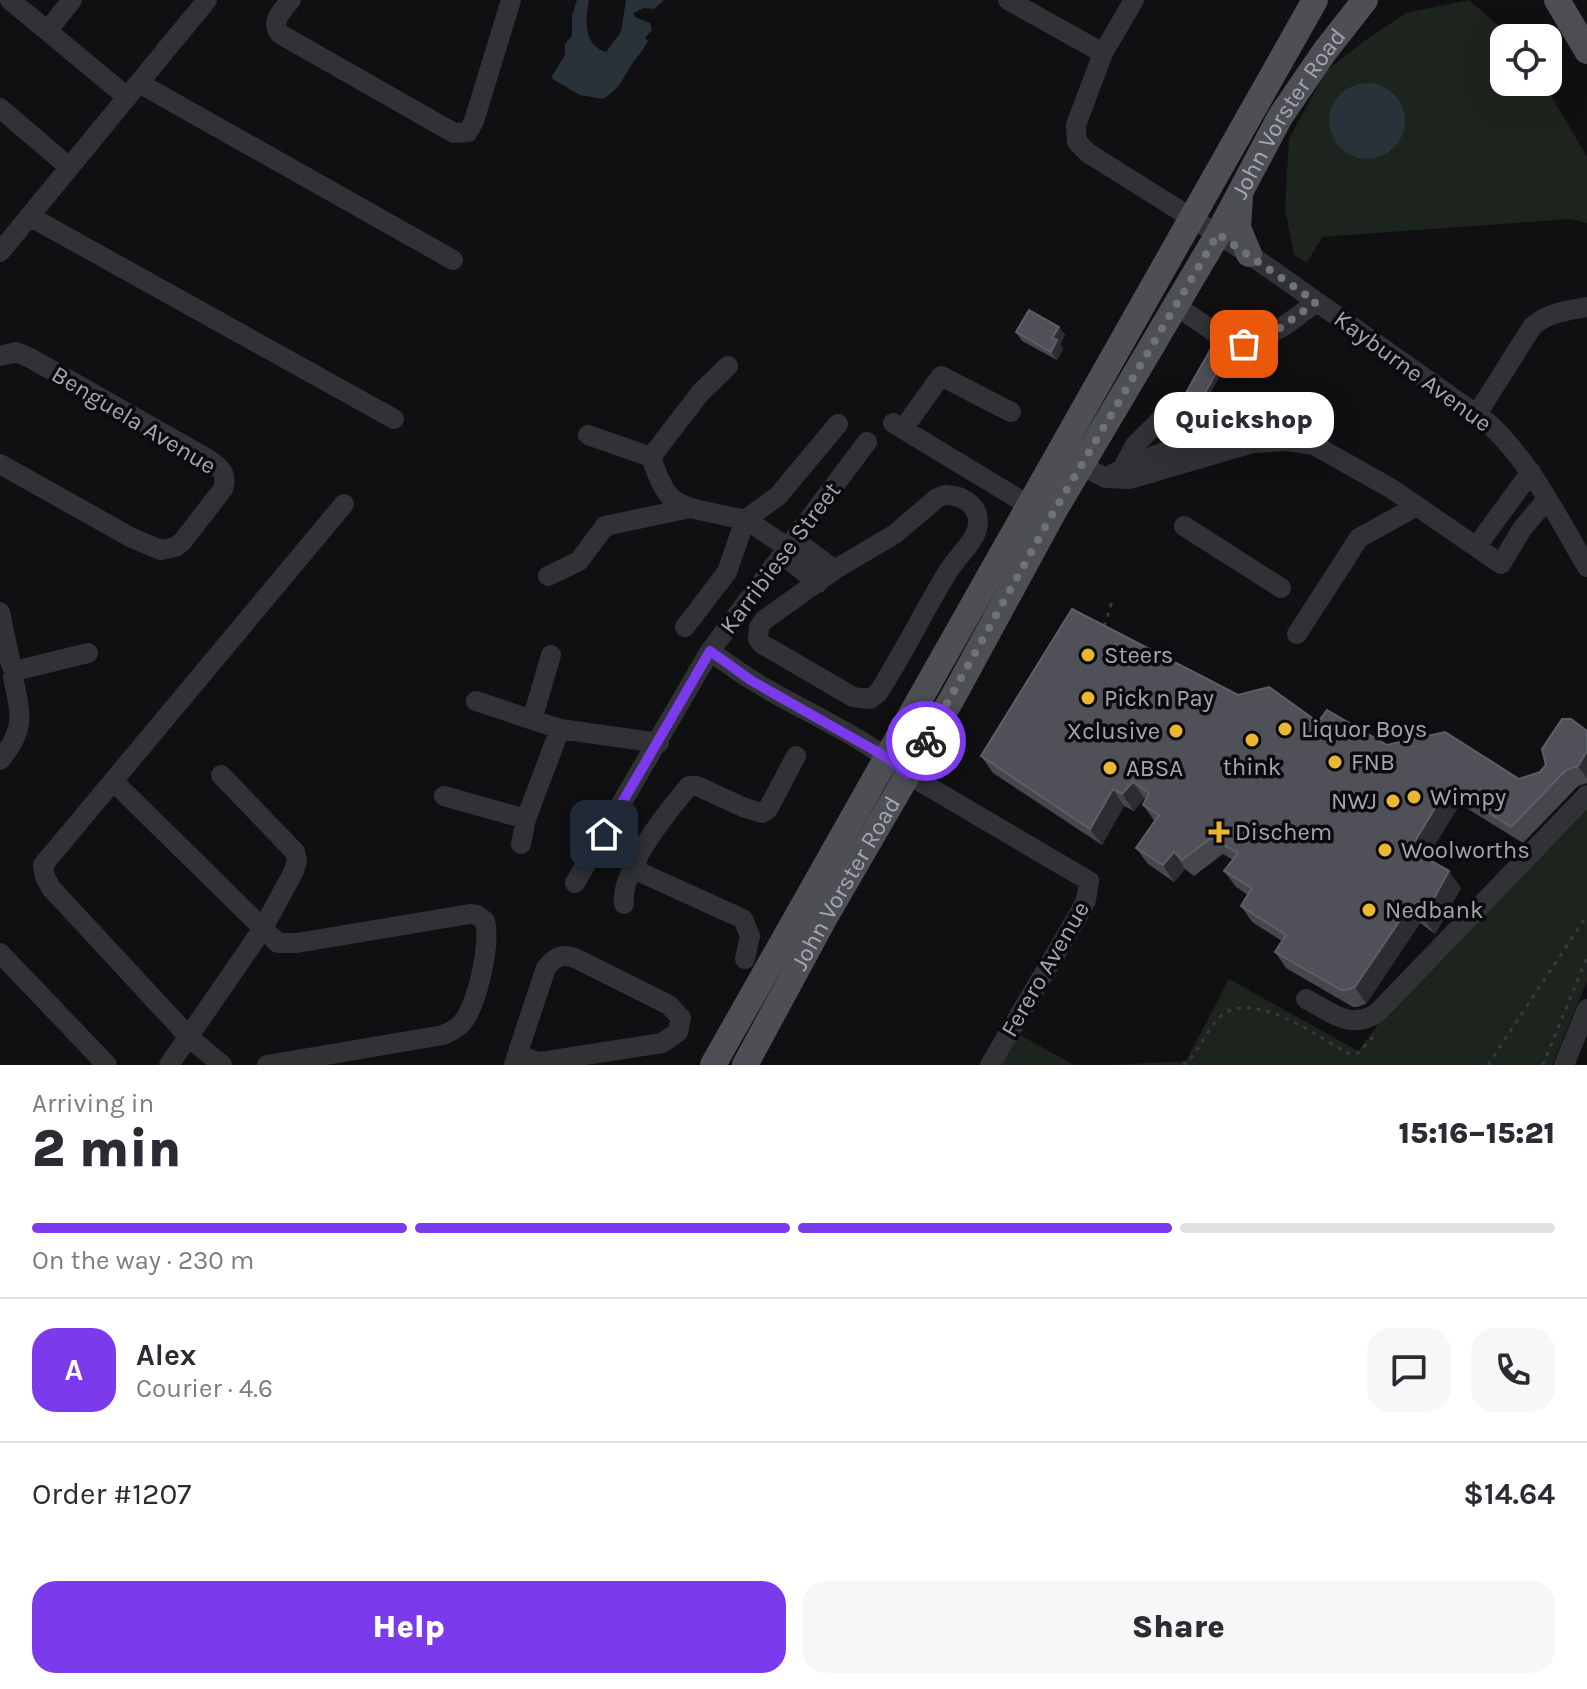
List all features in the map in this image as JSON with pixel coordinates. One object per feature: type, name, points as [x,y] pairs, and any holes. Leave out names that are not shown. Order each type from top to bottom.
[{"type":"main road","name":"John Vorster Road","points":[[713,1065],[897,766],[1071,460],[1193,218],[1265,84],[1315,0]]},
{"type":"main road","name":"John Vorster Road","points":[[745,1065],[824,919],[897,766],[1030,506],[1071,460],[1175,305],[1218,234],[1280,117],[1365,0]]},
{"type":"main road","points":[[1548,0],[1563,10],[1587,51]]},
{"type":"main road","points":[[1242,186],[1237,211],[1238,228],[1249,254]]},
{"type":"street","points":[[10,0],[133,90],[453,260]]},
{"type":"street","points":[[48,30],[72,0]]},
{"type":"street","points":[[0,252],[207,0]]},
{"type":"street","points":[[291,0],[276,19],[280,34],[454,133],[461,134],[468,132],[474,121],[509,1]]},
{"type":"street","points":[[1008,0],[1103,53],[1134,0]]},
{"type":"street","name":"Kayburne Avenue","points":[[1103,53],[1076,125],[1077,142],[1088,153],[1249,254],[1477,414],[1510,445],[1531,472],[1587,567]]},
{"type":"street","points":[[0,108],[69,167]]},
{"type":"street","points":[[29,216],[394,419]]},
{"type":"street","points":[[1175,305],[1230,341],[1250,343],[1273,332],[1316,302]]},
{"type":"street","points":[[1477,414],[1532,327],[1553,313],[1587,307]]},
{"type":"street","name":"Benguela Avenue","points":[[0,356],[16,352],[30,358],[208,459],[220,467],[225,482],[188,536],[175,547],[161,550],[132,538],[0,464]]},
{"type":"street","points":[[651,457],[701,392],[728,366]]},
{"type":"street","points":[[1011,412],[941,376],[898,426],[1030,506]]},
{"type":"street","points":[[1124,466],[1141,438],[1159,421],[1192,408]]},
{"type":"street","points":[[1169,416],[1173,437]]},
{"type":"street","points":[[685,627],[727,572],[745,520],[778,496],[838,424]]},
{"type":"street","points":[[1150,458],[1156,448],[1173,437],[1202,434],[1253,443]]},
{"type":"street","points":[[588,435],[651,457],[666,493],[678,504],[745,520],[790,548],[826,576]]},
{"type":"street","points":[[1106,478],[1124,466],[1225,438]]},
{"type":"street","points":[[1071,460],[1106,478],[1130,479],[1253,443],[1287,441],[1314,445],[1364,471],[1501,564],[1522,529],[1547,499]]},
{"type":"street","name":"Karribiese Street","points":[[575,883],[710,651],[867,442]]},
{"type":"street","points":[[1476,547],[1531,472]]},
{"type":"street","points":[[954,495],[972,504],[977,531],[950,567],[883,685],[870,699],[853,697],[758,639],[759,627],[764,620],[826,576],[895,534],[937,498],[954,495]]},
{"type":"street","points":[[222,1065],[190,1038],[51,888],[43,865],[344,504]]},
{"type":"street","points":[[1297,634],[1359,538],[1415,507]]},
{"type":"street","points":[[548,576],[579,561],[605,526],[690,508]]},
{"type":"street","points":[[1184,526],[1281,588]]},
{"type":"street","points":[[0,612],[21,723],[17,738],[0,760]]},
{"type":"street","name":"Ferero Avenue","points":[[710,651],[752,681],[1089,881],[1086,900],[1079,914],[990,1065]]},
{"type":"street","points":[[10,672],[88,653]]},
{"type":"street","points":[[532,720],[551,655]]},
{"type":"street","points":[[476,701],[560,729],[659,743]]},
{"type":"street","points":[[521,844],[526,819],[560,729]]},
{"type":"street","points":[[624,904],[623,893],[635,864],[689,786],[697,786],[762,813],[768,809],[796,756]]},
{"type":"street","points":[[169,1065],[262,930],[294,871],[297,857],[221,775]]},
{"type":"street","points":[[114,782],[278,943],[470,914],[481,917],[487,929],[480,978],[466,1017],[453,1031],[267,1065]]},
{"type":"street","points":[[1306,999],[1346,1020],[1359,1022],[1378,1012],[1587,795]]},
{"type":"street","points":[[444,796],[526,819]]},
{"type":"street","points":[[604,834],[635,864],[743,919],[750,936],[745,959]]},
{"type":"street","points":[[0,953],[107,1065]]},
{"type":"street","points":[[568,955],[577,959],[669,1005],[681,1018],[678,1032],[662,1043],[547,1061],[516,1060],[546,968],[552,959],[559,956],[568,955]]},
{"type":"street","points":[[1564,1065],[1587,1009]]},
{"type":"path","points":[[1101,635],[1113,599]]},
{"type":"path","points":[[1488,1065],[1587,915]]},
{"type":"path","points":[[1543,1065],[1587,957]]},
{"type":"path","points":[[1183,1065],[1227,1012],[1253,1007],[1277,1013],[1347,1053],[1358,1053],[1379,1031]]},
{"type":"shaded area","points":[[577,0],[589,0],[589,37],[593,44],[606,52],[621,32],[626,0],[664,0],[654,9],[644,8],[633,13],[635,17],[650,23],[652,30],[620,83],[603,99],[580,95],[551,78],[565,55],[565,44],[572,36],[572,16]]},
{"type":"shaded area","points":[[1469,0],[1496,24],[1490,24],[1490,96],[1551,96],[1587,157],[1587,223],[1571,219],[1322,237],[1307,263],[1294,255],[1285,209],[1289,139],[1326,71],[1406,13]]},
{"type":"shaded area","points":[[1367,83],[1382,86],[1394,94],[1402,106],[1405,121],[1402,136],[1394,148],[1382,156],[1367,159],[1352,156],[1340,148],[1332,136],[1329,121],[1332,106],[1340,94],[1352,86]]},
{"type":"shaded area","points":[[1587,804],[1587,981],[1552,1065],[1110,1065],[1186,1061],[1229,979],[1358,1051],[1386,1014]]},
{"type":"shaded area","points":[[1011,1030],[1074,1065],[991,1065]]},
{"type":"building","points":[[1029,310],[1059,327],[1052,338],[1057,340],[1051,352],[1016,332]]},
{"type":"building","points":[[1213,345],[1224,346],[1228,352],[1201,400],[1196,393],[1187,391]]},
{"type":"building","points":[[1072,609],[1238,695],[1269,687],[1318,722],[1327,710],[1387,745],[1445,732],[1519,779],[1540,772],[1546,765],[1542,749],[1562,719],[1571,719],[1587,731],[1587,751],[1578,766],[1566,770],[1511,827],[1448,787],[1410,849],[1449,871],[1423,918],[1409,907],[1355,987],[1341,990],[1275,952],[1286,935],[1241,906],[1252,888],[1224,871],[1238,853],[1211,838],[1182,860],[1174,852],[1163,865],[1136,848],[1159,815],[1143,805],[1149,793],[1133,782],[1122,794],[1113,789],[1090,829],[981,756]]},
{"type":"way so far","points":[[926,741],[1053,513],[1218,234],[1316,302],[1280,328],[1244,344]]},
{"type":"place","name":"Quickshop","points":[[1244,344]]},
{"type":"place","name":"Steers","points":[[1088,655]]},
{"type":"place","name":"Pick n Pay","points":[[1088,698]]},
{"type":"place","name":"Liquor Boys","points":[[1285,729]]},
{"type":"place","name":"Xclusive","points":[[1176,731]]},
{"type":"place","name":"think","points":[[1252,740]]},
{"type":"place","name":"FNB","points":[[1335,762]]},
{"type":"place","name":"ABSA","points":[[1110,768]]},
{"type":"place","name":"Wimpy","points":[[1414,797]]},
{"type":"place","name":"NWJ","points":[[1393,801]]},
{"type":"place","name":"Dischem","points":[[1219,832]]},
{"type":"place","name":"Woolworths","points":[[1385,850]]},
{"type":"place","name":"Nedbank","points":[[1369,910]]},
{"type":"route","points":[[604,834],[710,651],[752,681],[888,758],[907,774],[926,741]]}]
